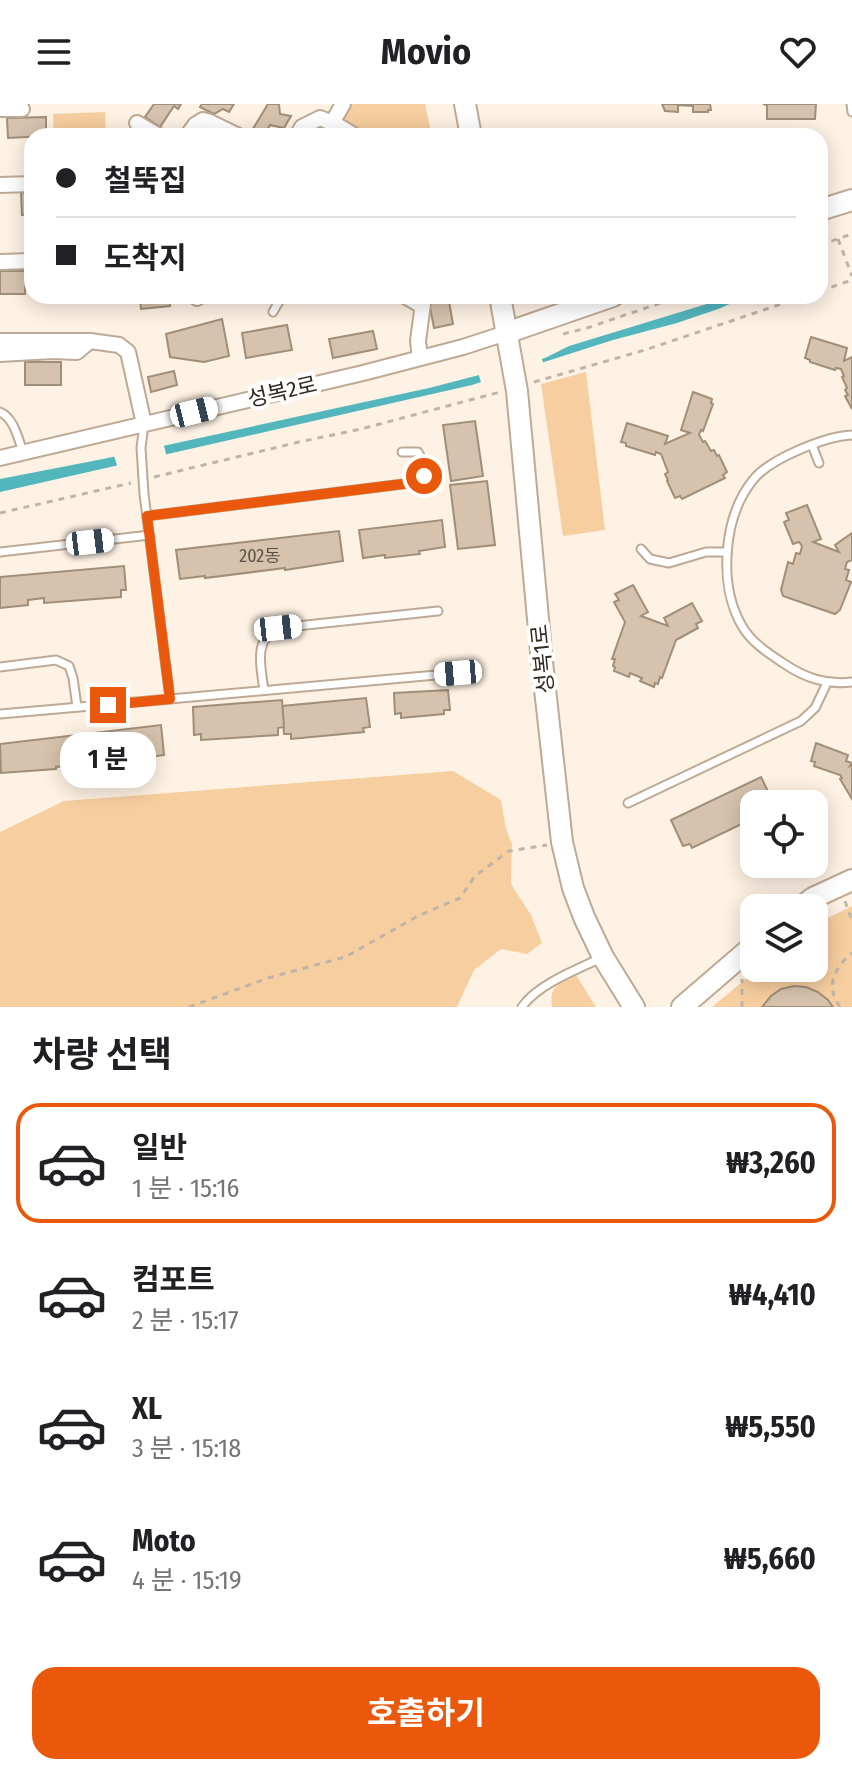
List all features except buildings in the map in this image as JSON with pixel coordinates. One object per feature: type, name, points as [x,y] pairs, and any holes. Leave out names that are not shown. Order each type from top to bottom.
[{"type":"street","points":[[332,123],[343,104]]},
{"type":"street","points":[[465,104],[470,128]]},
{"type":"street","points":[[0,109],[22,109]]},
{"type":"street","points":[[301,128],[320,118],[341,128]]},
{"type":"street","points":[[193,128],[203,120],[222,128]]},
{"type":"street","points":[[137,123],[145,128]]},
{"type":"street","points":[[0,185],[24,184]]},
{"type":"street","points":[[828,208],[852,200]]},
{"type":"street","points":[[0,262],[24,261]]},
{"type":"street","points":[[420,358],[418,341],[423,304]]},
{"type":"street","name":"성복1로","points":[[501,304],[516,389],[562,842],[584,917],[603,957],[634,1007]]},
{"type":"street","name":"성복2로","points":[[0,458],[463,347],[508,342],[595,304]]},
{"type":"street","points":[[0,341],[90,341],[119,345],[128,352],[144,424]]},
{"type":"street","points":[[0,354],[77,352],[90,341]]},
{"type":"street","points":[[822,894],[852,880]]},
{"type":"street","points":[[682,1007],[740,957]]},
{"type":"lane","points":[[851,104],[852,112]]},
{"type":"lane","points":[[273,312],[278,304]]},
{"type":"lane","points":[[0,412],[12,422],[23,452]]},
{"type":"lane","points":[[144,424],[141,448],[144,494],[170,699]]},
{"type":"lane","points":[[852,435],[812,445],[773,464],[753,479],[733,519],[727,552],[733,605],[742,627],[759,647],[788,667],[827,683],[852,682]]},
{"type":"lane","points":[[812,445],[819,463]]},
{"type":"lane","points":[[147,516],[411,483],[424,476],[425,465],[418,452],[402,452]]},
{"type":"lane","points":[[0,552],[150,535]]},
{"type":"lane","points":[[641,549],[650,559],[669,563],[706,552],[727,552]]},
{"type":"lane","points":[[264,690],[261,648],[268,632],[278,628],[438,611]]},
{"type":"lane","points":[[0,667],[56,660],[69,666],[77,707]]},
{"type":"lane","points":[[0,714],[458,673]]},
{"type":"lane","points":[[628,803],[801,721],[815,708],[827,683]]},
{"type":"lane","points":[[522,1007],[525,1001],[544,987],[603,957]]},
{"type":"path","points":[[828,243],[852,234]]},
{"type":"path","points":[[828,288],[852,278],[838,240]]},
{"type":"path","points":[[0,513],[361,429],[516,389],[781,304]]},
{"type":"path","points":[[189,1007],[268,978],[345,957],[418,916],[460,898],[475,876],[509,851],[562,842]]},
{"type":"path","points":[[840,1007],[831,992],[832,982],[852,953]]},
{"type":"path","points":[[742,1007],[745,982]]},
{"type":"shaded area","points":[[353,104],[425,104],[430,128],[355,128],[344,118]]},
{"type":"shaded area","points":[[105,112],[106,128],[54,128],[53,114]]},
{"type":"shaded area","points":[[586,372],[605,530],[563,536],[541,384]]},
{"type":"shaded area","points":[[453,771],[501,800],[512,844],[511,884],[531,915],[542,943],[527,954],[501,949],[474,970],[457,1007],[0,1007],[0,832],[64,801]]},
{"type":"shaded area","points":[[852,906],[852,1007],[712,1007],[742,982],[828,982],[828,918]]},
{"type":"shaded area","points":[[576,975],[596,1007],[552,1007],[554,990]]},
{"type":"water","points":[[707,304],[729,304],[677,323],[472,385],[0,492],[0,479],[429,388],[545,358],[569,346]]},
{"type":"pier","points":[[541,355],[544,367],[482,386],[478,372]]},
{"type":"pier","points":[[163,442],[167,458],[118,468],[113,453]]},
{"type":"route","points":[[108,705],[170,699],[147,516],[411,483],[424,476]]}]
